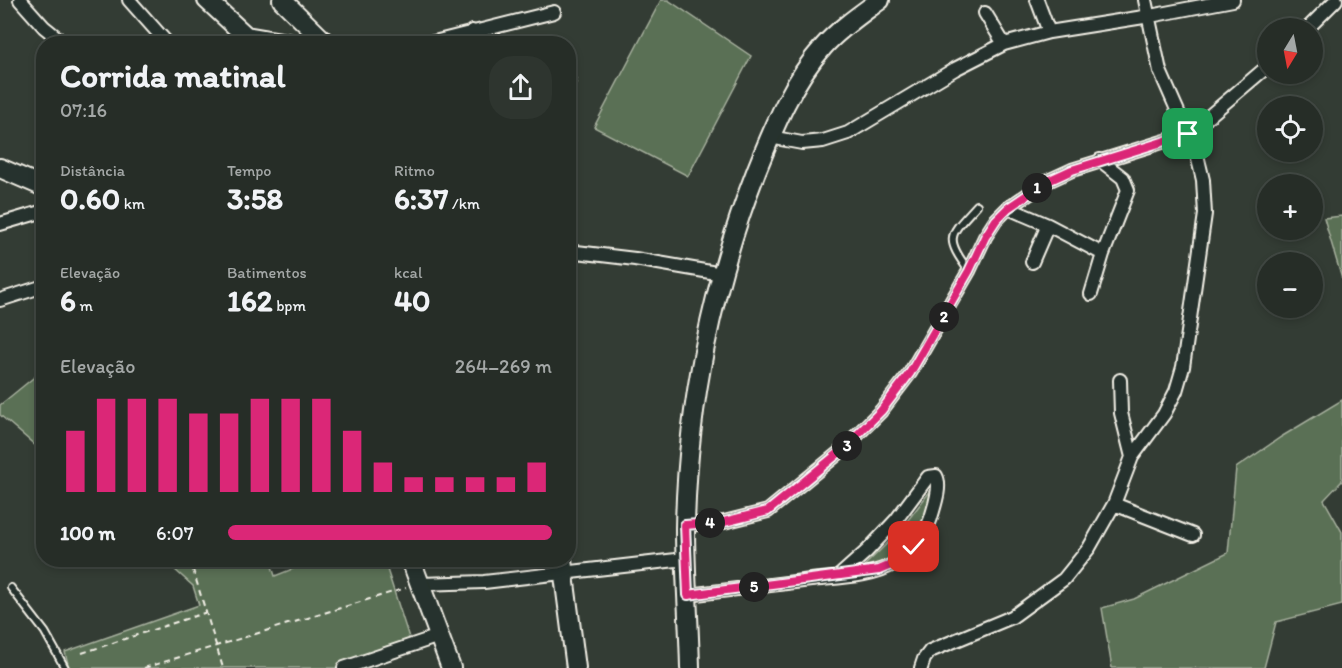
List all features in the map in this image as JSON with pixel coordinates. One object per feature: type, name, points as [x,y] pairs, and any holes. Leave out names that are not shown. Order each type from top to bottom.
[{"type":"street","points":[[22,4],[38,0]]},
{"type":"street","points":[[129,0],[161,36]]},
{"type":"street","points":[[207,0],[238,36]]},
{"type":"street","points":[[282,0],[320,36]]},
{"type":"street","points":[[298,0],[308,23]]},
{"type":"street","points":[[690,668],[685,559],[689,455],[710,326],[722,274],[736,227],[770,137],[800,78],[824,45],[880,0]]},
{"type":"street","points":[[1037,0],[1049,32]]},
{"type":"street","points":[[921,667],[930,651],[1012,617],[1064,579],[1089,548],[1114,504],[1132,457],[1164,414],[1176,391],[1183,367],[1205,214],[1203,180],[1197,154],[1161,70],[1145,0]]},
{"type":"street","points":[[770,137],[802,143],[823,141],[848,133],[955,69],[1004,44],[1049,32],[1233,0]]},
{"type":"street","points":[[1318,18],[1336,0]]},
{"type":"street","points":[[22,4],[56,36]]},
{"type":"street","points":[[454,36],[554,12]]},
{"type":"street","points":[[985,13],[1004,44]]},
{"type":"street","points":[[472,31],[476,36]]},
{"type":"street","points":[[685,525],[724,522],[768,511],[840,452],[881,411],[910,373],[991,228],[1008,208],[1048,181],[1100,160],[1188,134],[1257,75]]},
{"type":"street","points":[[1091,294],[1103,254],[1128,190],[1123,178],[1100,160]]},
{"type":"street","points":[[0,168],[36,184]]},
{"type":"street","points":[[1008,208],[1048,225],[1103,254]]},
{"type":"street","points":[[0,224],[36,213]]},
{"type":"street","points":[[1032,262],[1048,225]]},
{"type":"street","points":[[576,252],[635,259],[722,274]]},
{"type":"street","points":[[0,300],[36,289]]},
{"type":"street","points":[[1120,380],[1121,413],[1132,457]]},
{"type":"street","points":[[688,595],[838,577],[879,570],[898,562],[914,547],[929,527],[936,498],[938,479],[936,476],[928,477],[896,520],[838,577]]},
{"type":"street","points":[[1114,504],[1193,535]]},
{"type":"street","points":[[576,566],[685,559]]},
{"type":"street","points":[[414,567],[451,668]]},
{"type":"street","points":[[420,584],[484,582],[562,567],[576,668]]},
{"type":"street","points":[[351,667],[439,636]]},
{"type":"lane","points":[[969,271],[953,245],[952,237],[976,205]]},
{"type":"lane","points":[[11,588],[45,632],[65,668]]},
{"type":"path","points":[[192,567],[223,668]]},
{"type":"path","points":[[144,668],[420,584]]},
{"type":"path","points":[[82,653],[207,612]]},
{"type":"green space","points":[[661,0],[668,0],[751,56],[688,176],[594,127]]},
{"type":"green space","points":[[1342,216],[1342,279],[1324,218]]},
{"type":"green space","points":[[36,376],[36,446],[0,415],[0,405]]},
{"type":"green space","points":[[1342,400],[1342,481],[1324,500],[1342,532],[1342,605],[1276,622],[1264,668],[1112,668],[1102,608],[1134,599],[1228,553],[1236,468]]},
{"type":"green space","points":[[935,485],[927,524],[893,564],[863,567],[898,533]]},
{"type":"green space","points":[[172,567],[272,567],[275,576],[298,567],[386,567],[411,644],[338,668],[69,668],[65,652],[199,605],[193,586]]},
{"type":"route","points":[[914,547],[898,562],[879,570],[688,595],[685,525],[724,522],[768,511],[840,452],[881,411],[910,373],[969,271],[985,237],[996,220],[1008,208],[1048,181],[1072,170],[1188,134]]}]
